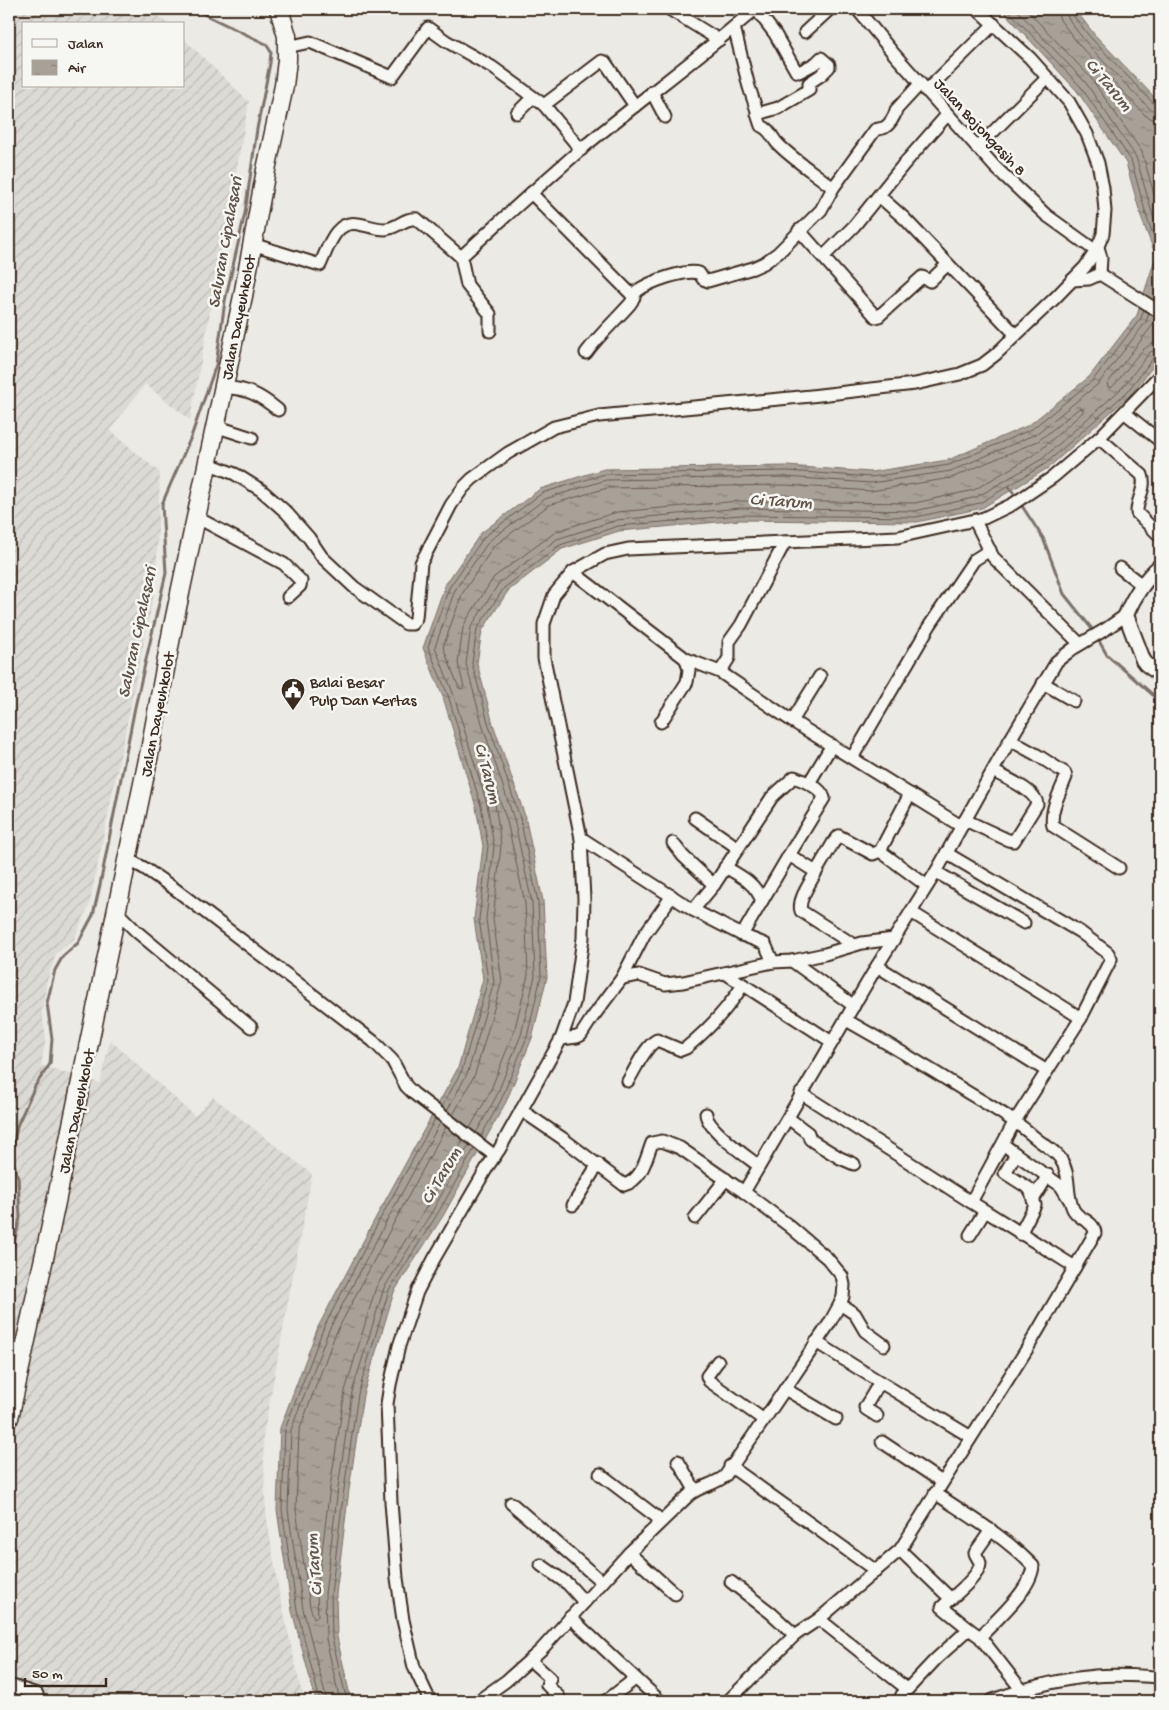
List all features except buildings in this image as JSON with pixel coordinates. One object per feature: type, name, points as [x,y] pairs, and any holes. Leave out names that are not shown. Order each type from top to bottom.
[{"type":"main road","name":"Jalan Dayeuhkolot","points":[[9,1418],[117,912],[172,631],[245,286],[284,86],[287,36],[279,9]]},
{"type":"street","points":[[669,9],[719,40]]},
{"type":"street","points":[[461,257],[581,150],[756,9],[775,34],[796,71],[799,72],[816,63],[821,58],[829,67],[809,83],[809,90],[778,108],[758,114]]},
{"type":"street","points":[[805,32],[830,9]]},
{"type":"street","name":"Jalan Bojongasih 8","points":[[857,9],[923,88],[977,148],[1046,215],[1097,249]]},
{"type":"street","points":[[207,463],[235,474],[261,490],[286,512],[309,538],[322,557],[354,587],[408,624],[412,624],[416,618],[421,563],[451,506],[463,488],[472,479],[508,454],[554,427],[600,416],[915,384],[960,374],[982,365],[1016,335],[1084,267],[1097,249],[1103,234],[1105,211],[1098,163],[1087,134],[1069,102],[1030,58],[977,9]]},
{"type":"street","points":[[586,353],[603,331],[632,302],[636,293],[640,290],[664,278],[689,272],[699,273],[703,279],[708,281],[753,268],[778,253],[820,210],[833,188],[875,130],[887,125],[895,115],[896,110],[994,24]]},
{"type":"street","points":[[734,27],[761,126],[767,128],[773,139],[783,150],[833,188]]},
{"type":"street","points":[[287,47],[310,42],[392,78],[428,28],[446,41],[492,67],[544,106],[581,150]]},
{"type":"street","points":[[544,106],[602,61],[635,106]]},
{"type":"street","points":[[977,148],[1047,78]]},
{"type":"street","points":[[652,92],[665,117]]},
{"type":"street","points":[[517,112],[532,98]]},
{"type":"street","points":[[824,256],[854,226],[947,115]]},
{"type":"street","points":[[531,193],[634,297]]},
{"type":"street","points":[[879,196],[904,218],[1016,335]]},
{"type":"street","points":[[252,244],[320,265],[338,230],[343,225],[353,223],[386,229],[413,218],[421,222],[461,257],[467,285],[490,314],[490,331]]},
{"type":"street","points":[[800,230],[876,316],[880,316],[922,277],[930,281],[947,265]]},
{"type":"street","points":[[1097,249],[1101,258],[1100,274]]},
{"type":"street","points":[[1072,280],[1082,280],[1100,274]]},
{"type":"street","points":[[1100,274],[1160,312]]},
{"type":"street","points":[[430,1701],[414,1667],[397,1578],[387,1404],[399,1346],[417,1292],[434,1259],[561,1039],[574,1003],[583,938],[584,899],[581,838],[544,658],[544,624],[554,595],[573,572],[605,554],[628,549],[898,537],[976,521],[1017,501],[1053,477],[1099,438],[1160,375]]},
{"type":"street","points":[[223,388],[238,387],[258,396],[278,410]]},
{"type":"street","points":[[1125,413],[1160,441]]},
{"type":"street","points":[[215,426],[252,438]]},
{"type":"street","points":[[1099,438],[1144,478],[1143,491],[1136,506],[1137,513],[1160,536]]},
{"type":"street","points":[[196,517],[284,564],[300,580],[300,586],[288,597]]},
{"type":"street","points":[[976,521],[993,557],[1080,644]]},
{"type":"street","points":[[720,672],[729,658],[729,642],[741,625],[785,542]]},
{"type":"street","points":[[852,758],[950,595],[974,560],[990,550]]},
{"type":"street","points":[[744,1192],[877,966],[936,872],[1043,683],[1057,662],[1080,644],[1126,615],[1142,585],[1149,575],[1160,566]]},
{"type":"street","points":[[1120,568],[1142,585]]},
{"type":"street","points":[[573,572],[686,659],[720,672],[792,721],[910,794],[963,823],[1014,841],[1036,804],[1036,800],[1032,793],[993,771]]},
{"type":"street","points":[[1126,615],[1143,660],[1149,667],[1160,674]]},
{"type":"street","points":[[661,722],[687,682],[689,670],[686,659]]},
{"type":"street","points":[[792,721],[820,676]]},
{"type":"street","points":[[1043,683],[1074,701]]},
{"type":"street","points":[[1010,740],[1037,754],[1066,773],[1053,810],[1052,822],[1054,826],[1120,868]]},
{"type":"street","points":[[809,783],[832,745]]},
{"type":"street","points":[[693,910],[714,884],[778,791],[794,777],[809,783],[823,794],[823,800],[742,935]]},
{"type":"street","points":[[854,945],[801,911],[799,908],[800,902],[838,836],[873,854],[880,851],[910,794]]},
{"type":"street","points":[[695,818],[738,848]]},
{"type":"street","points":[[581,838],[693,910],[742,935],[765,944],[773,962]]},
{"type":"street","points":[[673,843],[683,856],[714,884]]},
{"type":"street","points":[[880,851],[927,886]]},
{"type":"street","points":[[946,853],[1080,932],[1111,957],[1111,962],[1081,1018],[1015,1122],[971,1202]]},
{"type":"street","points":[[789,855],[816,872]]},
{"type":"street","points":[[127,859],[176,890],[373,1041],[392,1060],[406,1086],[495,1156]]},
{"type":"street","points":[[726,867],[749,882],[759,893],[762,901]]},
{"type":"street","points":[[936,872],[1024,922]]},
{"type":"street","points":[[561,1039],[578,1038],[581,1035],[622,978],[644,935],[672,896]]},
{"type":"street","points":[[117,912],[136,931],[251,1027]]},
{"type":"street","points":[[911,912],[1081,1018]]},
{"type":"street","points":[[622,978],[640,975],[665,984],[683,982],[773,962],[792,961],[825,954],[865,942],[894,939]]},
{"type":"street","points":[[792,961],[854,1006]]},
{"type":"street","points":[[877,966],[1047,1071]]},
{"type":"street","points":[[725,973],[832,1042]]},
{"type":"street","points":[[628,1081],[653,1042],[657,1040],[681,1050],[686,1048],[710,1028],[725,1012],[743,985]]},
{"type":"street","points":[[846,1020],[902,1051],[1015,1122],[1058,1157],[1068,1175],[1071,1203]]},
{"type":"street","points":[[801,1093],[985,1212],[1075,1267]]},
{"type":"street","points":[[478,1701],[506,1681],[542,1650],[602,1582],[695,1490],[717,1482],[725,1476],[816,1342],[843,1297],[844,1281],[837,1268],[788,1225],[680,1148],[662,1141],[652,1144],[638,1177],[632,1183],[624,1185],[598,1164],[521,1110]]},
{"type":"street","points":[[706,1114],[708,1122],[722,1136],[759,1166]]},
{"type":"street","points":[[788,1118],[808,1133],[814,1142],[854,1164]]},
{"type":"street","points":[[728,1701],[795,1636],[819,1619],[900,1550],[1028,1349],[1094,1236],[1095,1230],[1092,1225],[1076,1213],[1061,1186],[1003,1144]]},
{"type":"street","points":[[1016,1154],[1004,1172],[1029,1189],[1035,1205],[1020,1234]]},
{"type":"street","points":[[573,1206],[598,1164]]},
{"type":"street","points":[[1033,1200],[1048,1175]]},
{"type":"street","points":[[695,1218],[726,1179]]},
{"type":"street","points":[[970,1235],[985,1212]]},
{"type":"street","points":[[840,1304],[855,1314],[865,1331],[884,1345]]},
{"type":"street","points":[[816,1342],[971,1437]]},
{"type":"street","points":[[718,1361],[707,1376],[709,1381],[764,1420]]},
{"type":"street","points":[[877,1416],[865,1407],[880,1382]]},
{"type":"street","points":[[785,1389],[836,1419]]},
{"type":"street","points":[[882,1442],[942,1482]]},
{"type":"street","points":[[678,1461],[695,1490]]},
{"type":"street","points":[[730,1466],[876,1571]]},
{"type":"street","points":[[600,1474],[662,1521]]},
{"type":"street","points":[[935,1493],[991,1530],[1017,1550],[1033,1566],[1033,1573],[1025,1586],[980,1637]]},
{"type":"street","points":[[511,1503],[602,1582]]},
{"type":"street","points":[[991,1530],[975,1553],[980,1564],[979,1568],[971,1579],[942,1608],[980,1637],[1021,1690]]},
{"type":"street","points":[[900,1550],[950,1599]]},
{"type":"street","points":[[629,1554],[675,1594]]},
{"type":"street","points":[[541,1565],[568,1584],[584,1602]]},
{"type":"street","points":[[731,1582],[771,1613],[795,1636]]},
{"type":"street","points":[[570,1618],[660,1701]]},
{"type":"street","points":[[819,1619],[907,1689]]},
{"type":"street","points":[[899,1701],[907,1689],[936,1659],[969,1629]]},
{"type":"street","points":[[530,1660],[550,1678],[547,1685],[559,1697]]},
{"type":"street","points":[[990,1701],[1021,1690],[1095,1676],[1131,1675],[1160,1677]]},
{"type":"street","points":[[606,1701],[635,1679]]},
{"type":"street","points":[[9,1685],[37,1694]]},
{"type":"shaded area","points":[[9,9],[152,9],[165,22],[22,22],[22,88],[185,88],[185,40],[249,102],[190,420],[145,384],[110,430],[160,473],[156,584],[89,906],[74,939],[56,954],[47,981],[42,1012],[46,1038],[41,1065],[100,1083],[110,1040],[195,1116],[213,1097],[312,1174],[263,1437],[266,1513],[279,1591],[300,1686],[306,1701],[9,1701]]},
{"type":"water","name":"Ci Tarum","points":[[1001,9],[1075,9],[1094,34],[1160,103],[1160,358],[1130,395],[1048,468],[982,508],[917,522],[740,520],[619,531],[562,549],[508,591],[482,631],[477,663],[493,724],[525,816],[543,901],[547,977],[532,1038],[506,1102],[443,1216],[394,1292],[363,1395],[336,1594],[337,1637],[350,1696],[353,1701],[316,1701],[292,1611],[277,1510],[280,1428],[318,1327],[458,1068],[483,979],[474,919],[483,846],[476,807],[443,697],[423,648],[445,585],[481,533],[540,489],[604,469],[787,466],[871,472],[948,460],[1029,425],[1089,377],[1137,315],[1156,256],[1142,220],[1126,163],[1077,91]]},
{"type":"waterway","name":"Saluran Cipalasari","points":[[9,1265],[20,1218],[18,1177],[13,1160],[17,1126],[35,1086],[50,1064],[52,1039],[47,1003],[55,970],[63,956],[78,943],[93,915],[135,707],[166,573],[162,504],[191,437],[216,365],[225,301],[245,213],[257,129],[270,63],[271,52],[266,44],[193,9]]},
{"type":"waterway","points":[[1009,487],[1017,498]]},
{"type":"waterway","points":[[1020,503],[1043,538],[1064,594],[1092,629],[1107,655],[1160,701]]},
{"type":"place","name":"Balai Besar Pulp Dan Kertas","points":[[293,711]]}]
